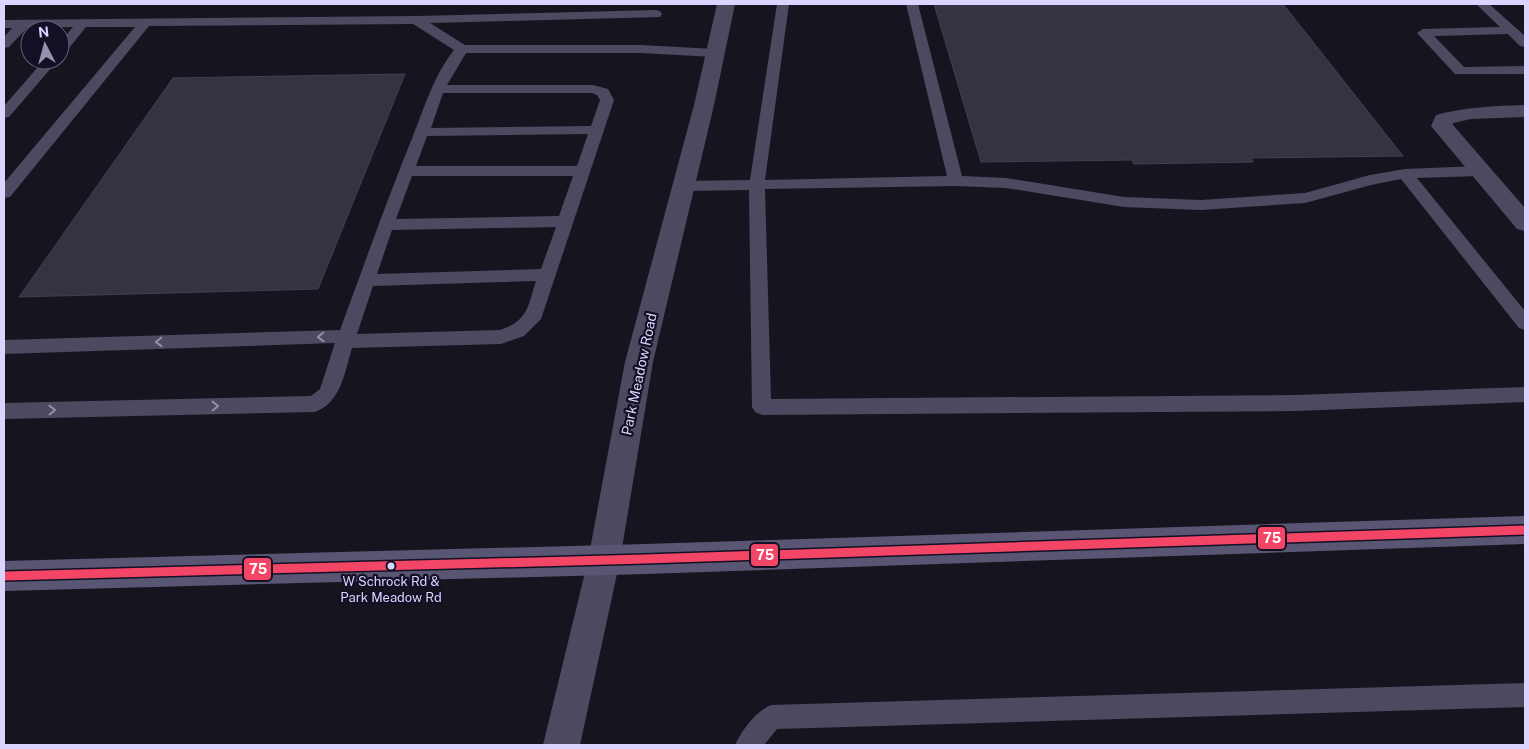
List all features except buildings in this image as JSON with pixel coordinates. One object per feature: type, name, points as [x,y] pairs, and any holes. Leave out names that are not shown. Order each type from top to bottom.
[{"type":"main road","points":[[4,576],[604,560],[1525,530]]},
{"type":"street","name":"Park Meadow Road","points":[[561,745],[604,560],[639,362],[726,4]]},
{"type":"street","points":[[1525,111],[1471,113],[1443,120],[1442,126],[1525,223]]},
{"type":"lane","points":[[783,4],[757,185],[762,407],[1296,402],[1525,395]]},
{"type":"lane","points":[[912,4],[956,181]]},
{"type":"lane","points":[[1482,4],[1525,43]]},
{"type":"lane","points":[[70,23],[416,20],[656,14]]},
{"type":"lane","points":[[416,20],[462,49],[640,49],[715,53]]},
{"type":"lane","points":[[70,38],[83,23]]},
{"type":"lane","points":[[4,193],[145,23]]},
{"type":"lane","points":[[4,24],[20,24]]},
{"type":"lane","points":[[4,44],[20,28]]},
{"type":"lane","points":[[1512,30],[1422,33],[1460,71],[1525,70]]},
{"type":"lane","points":[[4,411],[315,404],[328,394],[406,171],[449,65],[462,49]]},
{"type":"lane","points":[[4,114],[42,70]]},
{"type":"lane","points":[[4,347],[338,336],[345,341],[500,337],[518,330],[532,319],[607,100],[603,92],[593,89],[439,89]]},
{"type":"lane","points":[[422,132],[596,130]]},
{"type":"lane","points":[[683,186],[956,181],[1006,183],[1124,202],[1202,205],[1305,198],[1370,180],[1405,174],[1479,170]]},
{"type":"lane","points":[[406,171],[582,171]]},
{"type":"lane","points":[[1405,174],[1525,323]]},
{"type":"lane","points":[[387,225],[565,221]]},
{"type":"lane","points":[[367,280],[546,275]]},
{"type":"lane","points":[[748,745],[771,717],[1525,695]]},
{"type":"transit line","name":"75","points":[[4,576],[645,559],[1525,530]]},
{"type":"place","name":"W Schrock Rd & Park Meadow Rd","points":[[391,566]]}]
